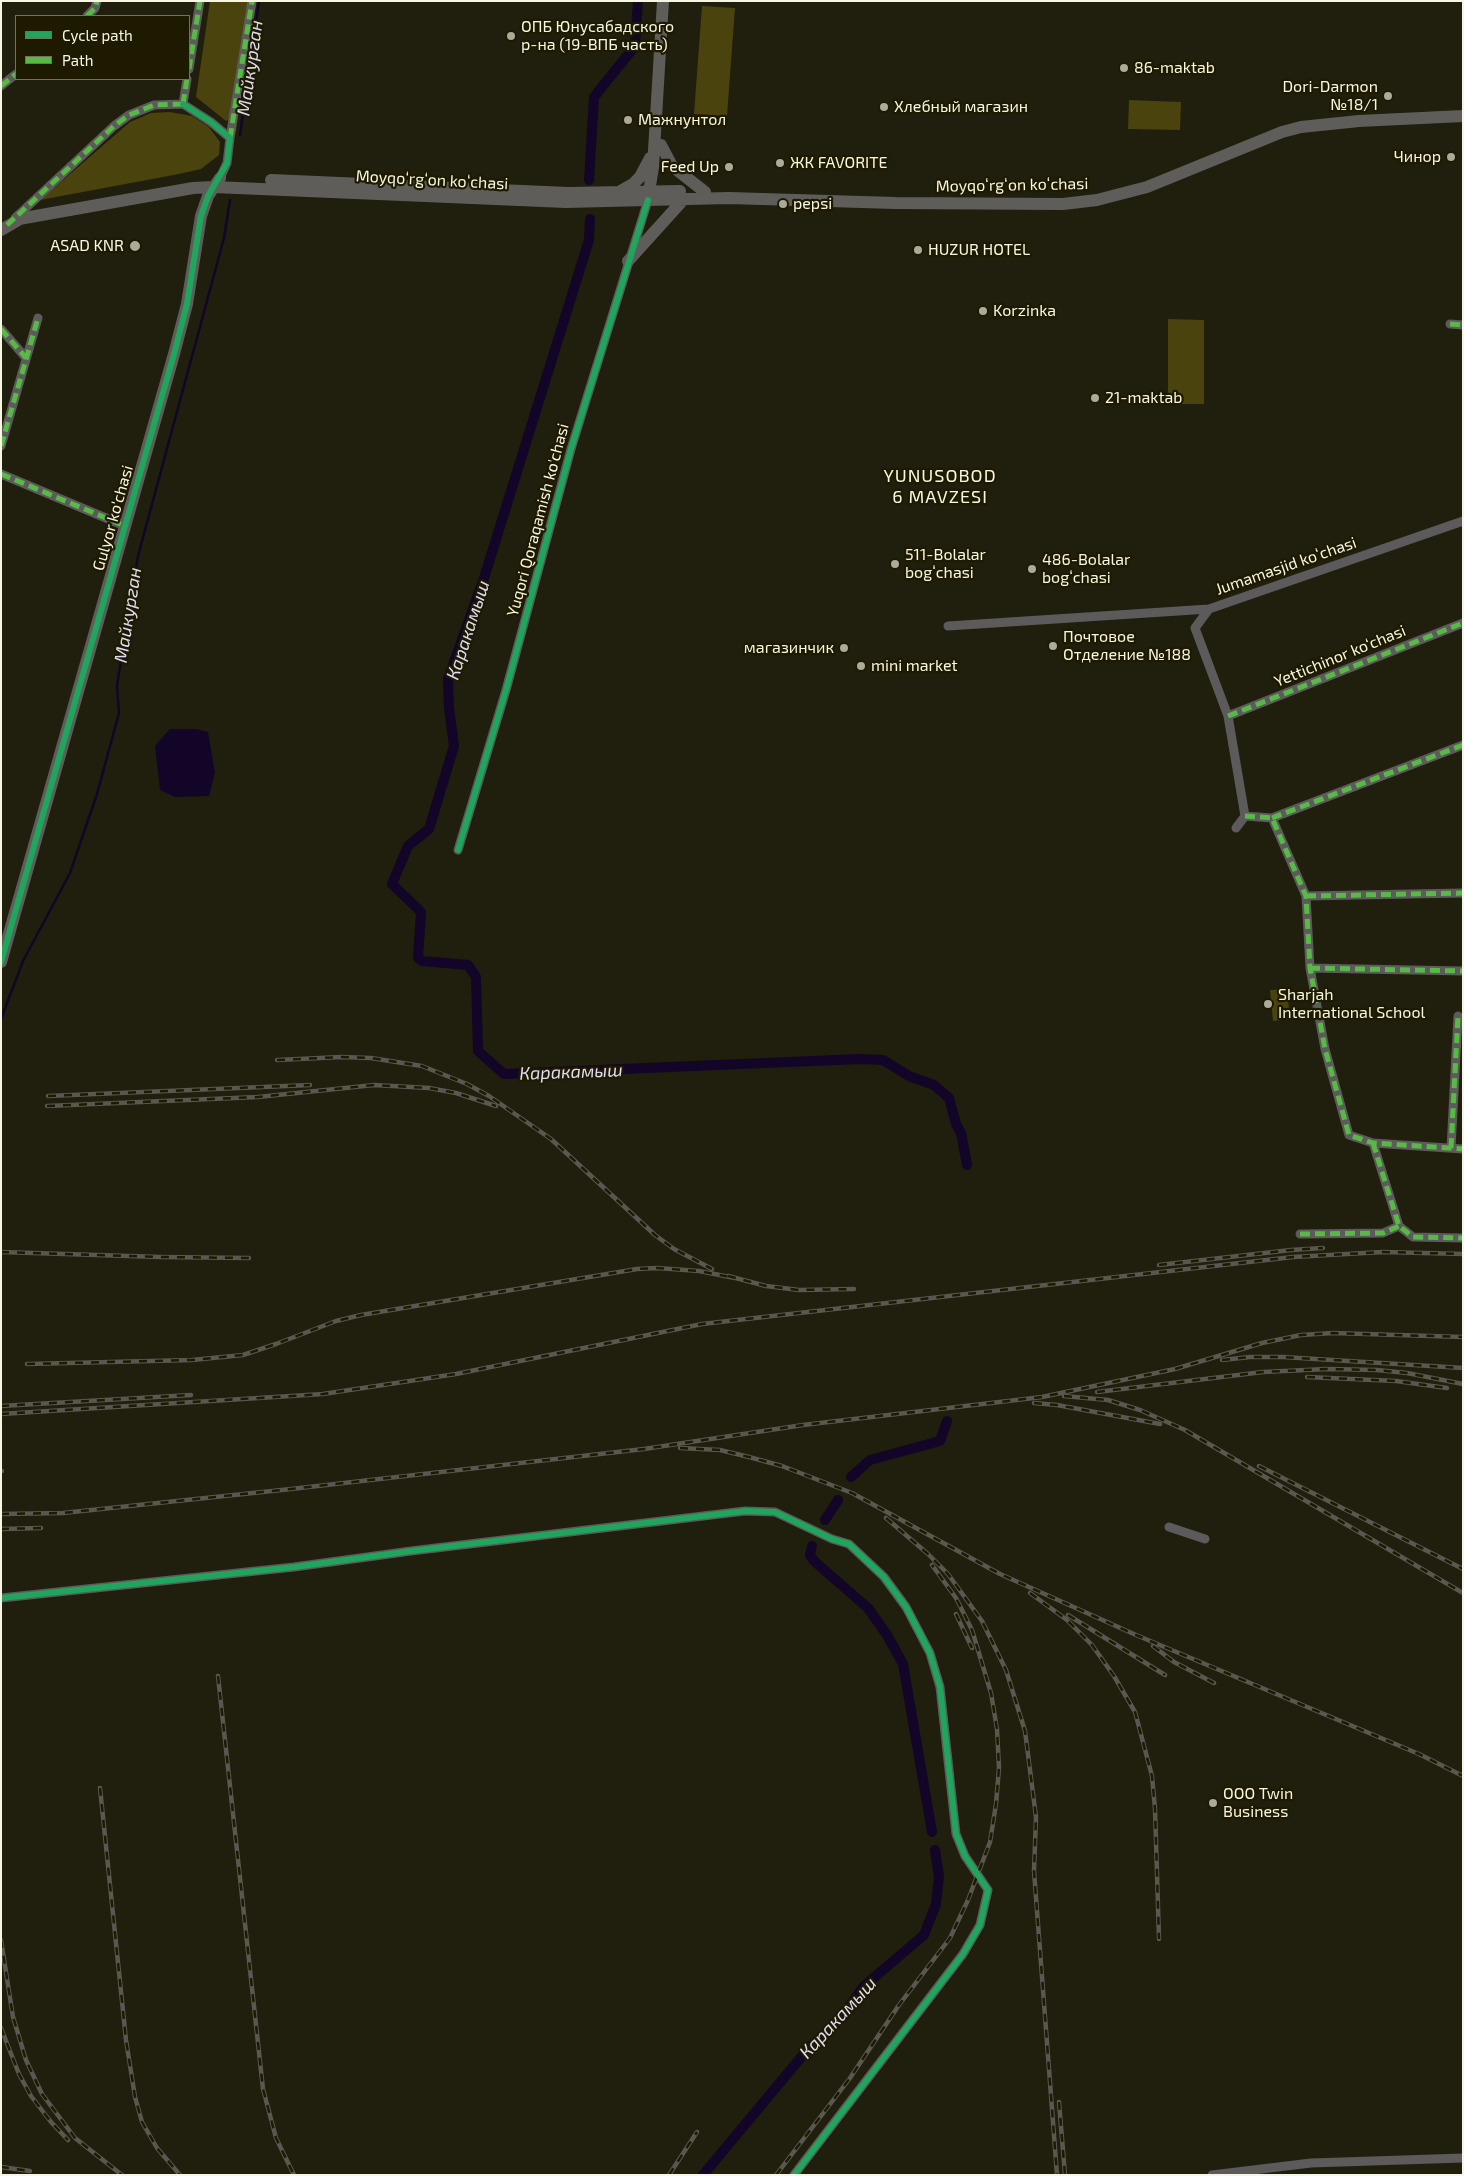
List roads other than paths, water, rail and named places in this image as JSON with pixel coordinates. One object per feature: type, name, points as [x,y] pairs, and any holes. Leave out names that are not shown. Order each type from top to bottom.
[{"type":"main road","name":"Yuqori Qoraqamish ko'chasi","points":[[658,145],[662,1]]},
{"type":"main road","name":"Yuqori Qoraqamish ko'chasi","points":[[652,194],[670,1]]},
{"type":"main road","name":"Moyqoʻrgʻon koʻchasi","points":[[729,198],[904,203],[1036,204],[1080,202],[1114,196],[1147,187],[1282,132],[1301,127],[1359,120],[1463,116]]},
{"type":"main road","points":[[614,195],[633,184],[640,177],[658,145],[672,166],[705,192]]},
{"type":"main road","name":"Moyqoʻrgʻon koʻchasi","points":[[4,228],[46,207],[192,181],[567,198],[652,194]]},
{"type":"main road","name":"Gulyor ko'chasi","points":[[1,962],[126,526],[185,312],[201,216],[208,196],[217,182]]},
{"type":"main road","points":[[652,194],[705,192],[729,198]]},
{"type":"main road","points":[[652,194],[684,199],[729,198]]},
{"type":"main road","points":[[628,261],[684,199]]},
{"type":"street","points":[[88,15],[95,8],[97,1]]},
{"type":"street","points":[[190,63],[200,1]]},
{"type":"street","name":"Gulyor ko'chasi","points":[[217,182],[227,163],[252,1]]},
{"type":"street","points":[[1,86],[15,75]]},
{"type":"street","points":[[183,104],[187,80]]},
{"type":"street","points":[[4,228],[114,126],[129,115],[154,105],[183,104],[211,122],[230,138]]},
{"type":"street","name":"Yuqori Qoraqamish ko'chasi","points":[[458,850],[506,690],[571,449],[628,261],[652,194]]},
{"type":"street","points":[[1,446],[38,318]]},
{"type":"street","points":[[1450,324],[1463,325]]},
{"type":"street","points":[[1,329],[26,358]]},
{"type":"street","points":[[1,474],[126,526]]},
{"type":"street","name":"Jumamasjid koʻchasi","points":[[1245,816],[1228,716],[1195,628],[1209,609],[1463,521]]},
{"type":"street","points":[[948,626],[1209,609]]},
{"type":"street","name":"Yettichinor ko‘chasi","points":[[1228,716],[1463,623]]},
{"type":"street","points":[[1236,828],[1245,816],[1272,818],[1463,745]]},
{"type":"street","points":[[1272,818],[1306,896],[1310,968],[1325,1049],[1350,1135],[1373,1143],[1463,1149]]},
{"type":"street","points":[[1306,896],[1463,893]]},
{"type":"street","points":[[1310,968],[1463,971]]},
{"type":"street","points":[[1450,1148],[1458,1016]]},
{"type":"street","points":[[1373,1143],[1399,1226],[1413,1237],[1463,1238]]},
{"type":"street","points":[[1300,1234],[1384,1233],[1399,1226]]},
{"type":"street","points":[[1,1598],[294,1567],[745,1511],[775,1512],[832,1539],[849,1544],[889,1584],[906,1607],[930,1653],[940,1687],[956,1834],[965,1856],[988,1890],[980,1925],[963,1954],[794,2175]]},
{"type":"street","points":[[1169,1527],[1205,1539]]},
{"type":"street","points":[[1212,2175],[1311,2163],[1463,2158]]},
{"type":"waterway","name":"Майкурган","points":[[240,135],[259,1]]},
{"type":"waterway","name":"Каракамыш","points":[[589,180],[594,97],[635,46],[638,1]]},
{"type":"waterway","name":"Майкурган","points":[[1,1019],[23,961],[70,873],[97,794],[119,713],[117,685],[138,556],[224,238],[230,200]]},
{"type":"waterway","name":"Каракамыш","points":[[590,219],[589,240],[484,578],[448,679],[449,708],[454,746],[429,829],[408,846],[392,884],[421,912],[418,958],[422,961],[468,965],[476,977],[478,1051],[504,1074],[860,1059],[883,1060],[909,1076],[934,1085],[949,1098],[956,1124],[961,1133],[967,1165]]},
{"type":"waterway","name":"Каракамыш","points":[[851,1477],[870,1460],[940,1441],[947,1421]]},
{"type":"waterway","name":"Каракамыш","points":[[825,1520],[838,1500]]},
{"type":"waterway","name":"Каракамыш","points":[[812,1546],[810,1555],[814,1561],[868,1608],[887,1635],[903,1664],[932,1832]]},
{"type":"waterway","name":"Каракамыш","points":[[703,2175],[808,2049],[838,2022],[864,1986],[924,1935],[936,1904],[939,1877],[935,1850]]},
{"type":"railway","points":[[277,1060],[342,1057],[371,1058],[422,1066],[467,1084],[489,1096],[551,1139],[655,1235],[674,1249],[712,1269]]},
{"type":"railway","points":[[48,1096],[310,1085]]},
{"type":"railway","points":[[47,1106],[258,1097],[374,1085],[429,1088],[456,1093],[496,1106]]},
{"type":"railway","points":[[1159,1265],[1323,1248]]},
{"type":"railway","points":[[1,1252],[249,1258]]},
{"type":"railway","points":[[1,1414],[323,1394],[456,1374],[702,1324],[1293,1257],[1383,1252],[1463,1254]]},
{"type":"railway","points":[[27,1364],[192,1360],[243,1355],[336,1321],[361,1315],[637,1269],[657,1268],[699,1271],[735,1278]]},
{"type":"railway","points":[[728,1276],[766,1286],[799,1290],[854,1289]]},
{"type":"railway","points":[[1,1514],[63,1513],[291,1489],[644,1449],[803,1425],[1042,1397],[1175,1369],[1262,1343],[1301,1335],[1333,1333],[1463,1337]]},
{"type":"railway","points":[[1222,1360],[1250,1357],[1283,1357],[1463,1368]]},
{"type":"railway","points":[[1097,1392],[1263,1372],[1327,1369],[1407,1373],[1463,1384]]},
{"type":"railway","points":[[1307,1377],[1396,1381],[1447,1388]]},
{"type":"railway","points":[[1,1406],[191,1395]]},
{"type":"railway","points":[[1064,1396],[1108,1400],[1140,1410],[1185,1430],[1463,1593]]},
{"type":"railway","points":[[1034,1403],[1057,1405],[1160,1424]]},
{"type":"railway","points":[[680,1448],[720,1450],[749,1457],[782,1466],[852,1493],[1000,1574],[1136,1635],[1419,1754],[1463,1776]]},
{"type":"railway","points":[[1259,1466],[1463,1569]]},
{"type":"railway","points":[[886,1518],[948,1574],[982,1621],[1006,1670],[1025,1731],[1036,1817],[1034,1871],[1057,2175]]},
{"type":"railway","points":[[1,1529],[41,1528]]},
{"type":"railway","points":[[776,2175],[850,2078],[899,2005],[950,1938],[968,1900],[990,1842],[999,1768],[997,1729],[991,1693],[972,1630],[956,1598],[932,1565]]},
{"type":"railway","points":[[1030,1593],[1067,1620],[1092,1645],[1114,1676],[1135,1712],[1152,1776],[1155,1809],[1159,1939]]},
{"type":"railway","points":[[956,1614],[972,1648]]},
{"type":"railway","points":[[1068,1615],[1165,1675]]},
{"type":"railway","points":[[1153,1646],[1174,1662],[1214,1683]]},
{"type":"railway","points":[[218,1676],[263,2089],[276,2138],[294,2175]]},
{"type":"railway","points":[[100,1788],[126,2040],[135,2097],[142,2122],[157,2148],[180,2175]]},
{"type":"railway","points":[[1,1940],[13,2017],[26,2060],[42,2094],[75,2138],[122,2175]]},
{"type":"railway","points":[[1,2028],[19,2074],[31,2096],[68,2140]]},
{"type":"railway","points":[[1059,2102],[1065,2175]]},
{"type":"railway","points":[[669,2175],[697,2132]]},
{"type":"railway","points":[[1,2167],[30,2171]]},
{"type":"place","name":"ОПБ Юнусабадского р-на (19-ВПБ часть)","points":[[511,36]]},
{"type":"place","name":"86-maktab","points":[[1124,68]]},
{"type":"place","name":"Dori-Darmon №18/1","points":[[1388,96]]},
{"type":"place","name":"Хлебный магазин","points":[[884,107]]},
{"type":"place","name":"Мажнунтол","points":[[628,120]]},
{"type":"place","name":"Чинор","points":[[1451,157]]},
{"type":"place","name":"ЖК FAVORITE","points":[[780,163]]},
{"type":"place","name":"Feed Up","points":[[729,167]]},
{"type":"place","name":"pepsi","points":[[783,204]]},
{"type":"place","name":"ASAD KNR","points":[[135,246]]},
{"type":"place","name":"HUZUR HOTEL","points":[[918,250]]},
{"type":"place","name":"Korzinka","points":[[983,311]]},
{"type":"place","name":"21-maktab","points":[[1095,398]]},
{"type":"place","name":"511-Bolalar bogʻchasi","points":[[895,564]]},
{"type":"place","name":"486-Bolalar bogʻchasi","points":[[1032,569]]},
{"type":"place","name":"Почтовое Отделение №188","points":[[1053,646]]},
{"type":"place","name":"магазинчик","points":[[844,648]]},
{"type":"place","name":"mini market","points":[[861,666]]},
{"type":"place","name":"Sharjah International School","points":[[1268,1004]]},
{"type":"place","name":"ООО Twin Business","points":[[1213,1803]]},
{"type":"district","name":"YUNUSOBOD 6 MAVZESI","points":[[940,486]]}]
